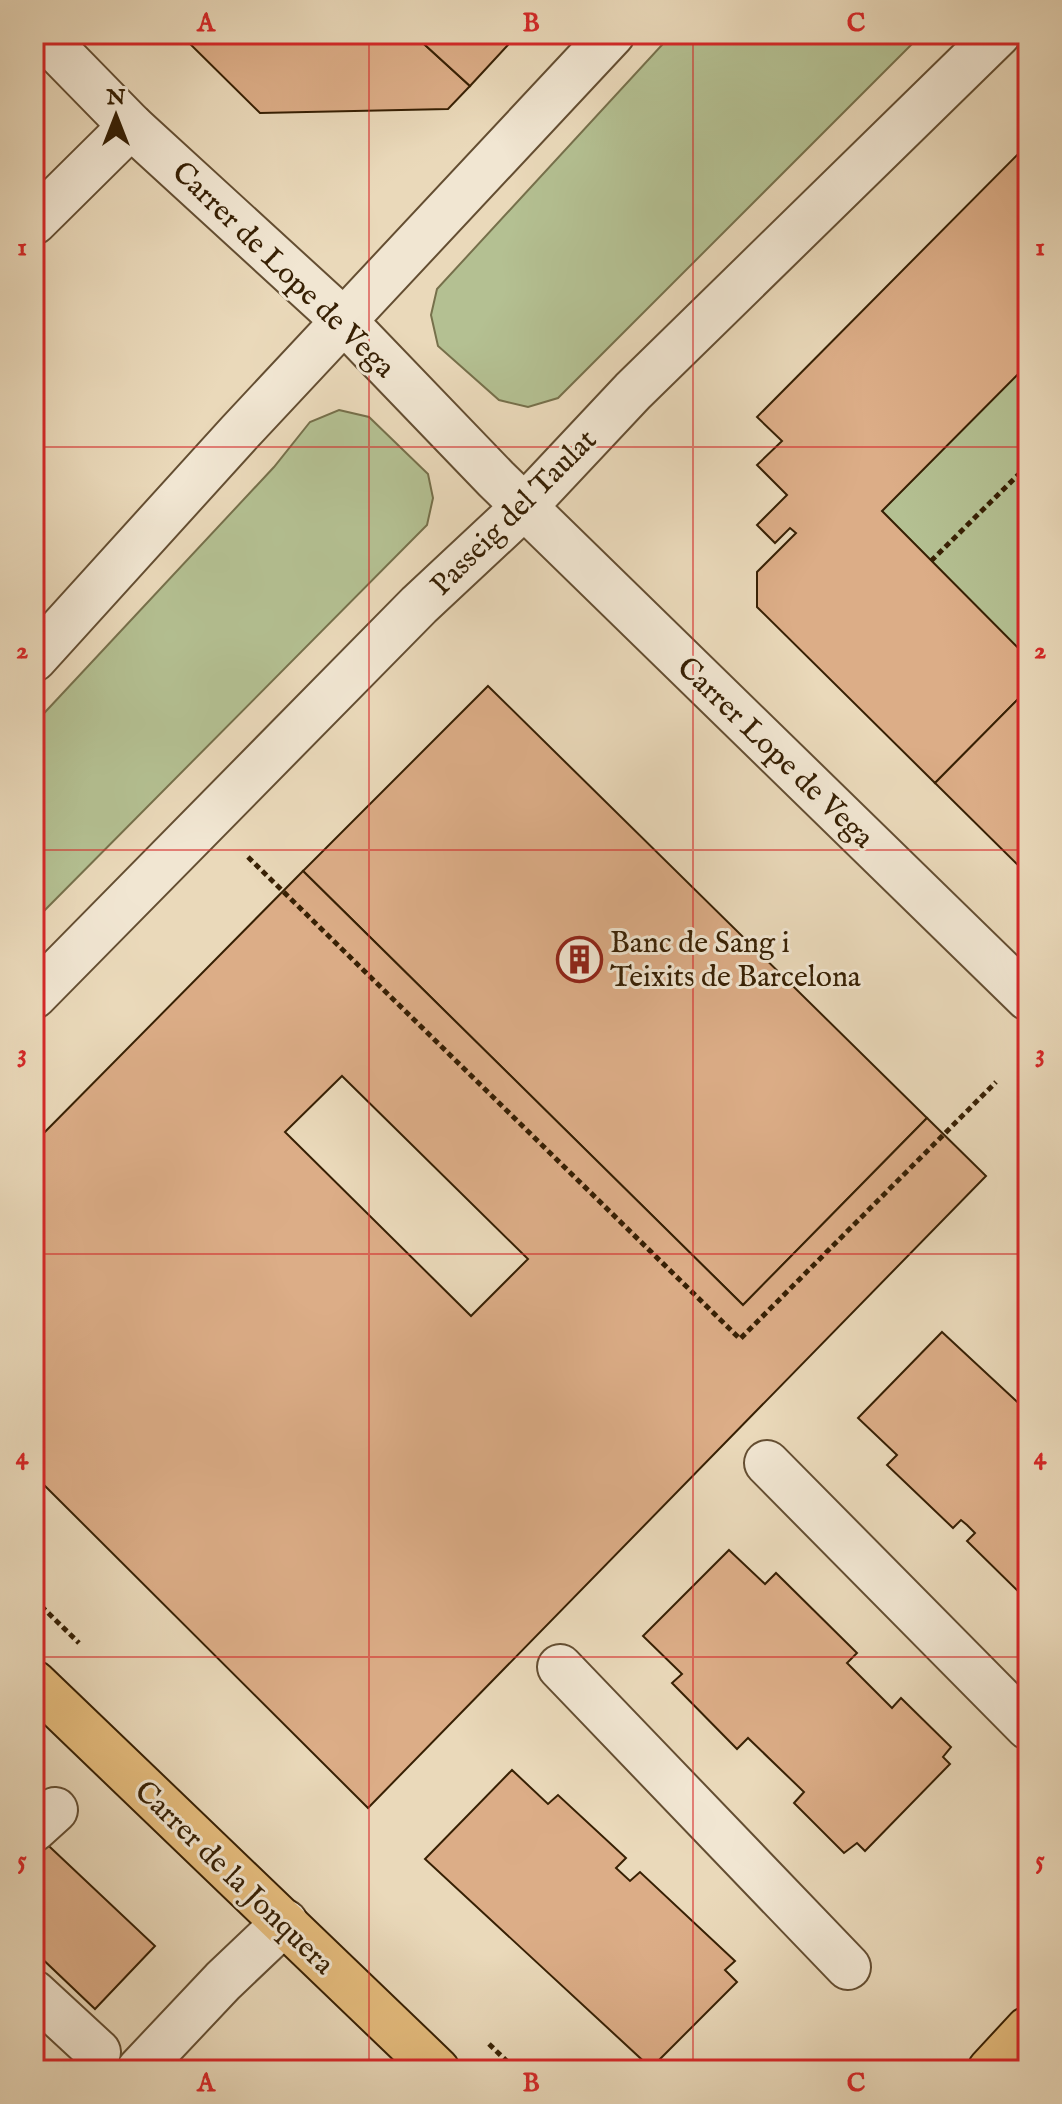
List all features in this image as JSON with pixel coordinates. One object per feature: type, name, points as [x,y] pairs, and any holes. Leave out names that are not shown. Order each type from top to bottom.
[{"type":"main road","name":"Carrer de la Jonquera","points":[[34,1683],[437,2070]]},
{"type":"main road","points":[[990,2070],[1028,2029]]},
{"type":"street","name":"Carrer de Lope de Vega","points":[[41,34],[131,126],[344,321],[525,506]]},
{"type":"street","points":[[34,659],[612,34]]},
{"type":"street","name":"Passeig del Taulat","points":[[34,996],[419,605],[525,506],[633,391],[998,34]]},
{"type":"street","points":[[34,222],[131,126]]},
{"type":"street","name":"Carrer Lope de Vega","points":[[525,506],[1028,998]]},
{"type":"street","points":[[767,1463],[1028,1727]]},
{"type":"street","points":[[560,1667],[848,1967]]},
{"type":"street","points":[[139,2070],[223,1981],[285,1922]]},
{"type":"street","points":[[34,1993],[98,2052]]},
{"type":"path","points":[[931,561],[1028,466]]},
{"type":"path","points":[[1022,471],[1028,477]]},
{"type":"path","points":[[248,857],[740,1339],[996,1082]]},
{"type":"green space","points":[[672,34],[922,34],[558,398],[528,407],[499,400],[438,346],[431,315],[437,289]]},
{"type":"green space","points":[[1028,364],[1028,658],[882,511]]},
{"type":"green space","points":[[339,410],[369,417],[428,474],[433,498],[427,525],[34,921],[34,724],[274,467],[310,422]]},
{"type":"building","points":[[180,34],[413,34],[470,86],[448,109],[260,113]]},
{"type":"building","points":[[413,34],[518,34],[470,86]]},
{"type":"building","points":[[1028,144],[1028,364],[882,511],[1028,658],[1028,689],[935,783],[757,607],[757,572],[796,533],[790,528],[775,543],[757,525],[787,495],[757,465],[782,441],[757,417]]},
{"type":"building","name":"Banc de Sang i Teixits de Barcelona","points":[[488,686],[927,1118],[743,1305],[303,871]]},
{"type":"building","points":[[1028,689],[1028,875],[935,783]]},
{"type":"building","points":[[303,871],[743,1305],[927,1118],[986,1176],[368,1808],[34,1475],[34,1143]],"holes":[[[342,1076],[528,1259],[471,1316],[285,1132]]]},
{"type":"building","points":[[942,1332],[1028,1412],[1028,1601],[967,1541],[975,1533],[967,1525],[961,1520],[953,1528],[887,1465],[897,1455],[858,1418]]},
{"type":"building","points":[[729,1550],[765,1584],[776,1573],[857,1653],[847,1663],[892,1708],[901,1698],[951,1747],[943,1757],[950,1764],[865,1851],[857,1843],[844,1853],[794,1803],[804,1792],[748,1738],[737,1749],[672,1683],[682,1674],[643,1636]]},
{"type":"building","points":[[512,1770],[548,1804],[558,1795],[626,1858],[616,1868],[630,1881],[640,1872],[735,1961],[725,1970],[737,1982],[651,2068],[425,1859]]},
{"type":"building","points":[[34,1832],[155,1946],[95,2009],[34,1951]]},
{"type":"building","points":[[34,2051],[49,2065],[45,2070],[34,2070]]},
{"type":"place","name":"Banc de Sang i Teixits de Barcelona","points":[[579,959]]}]
